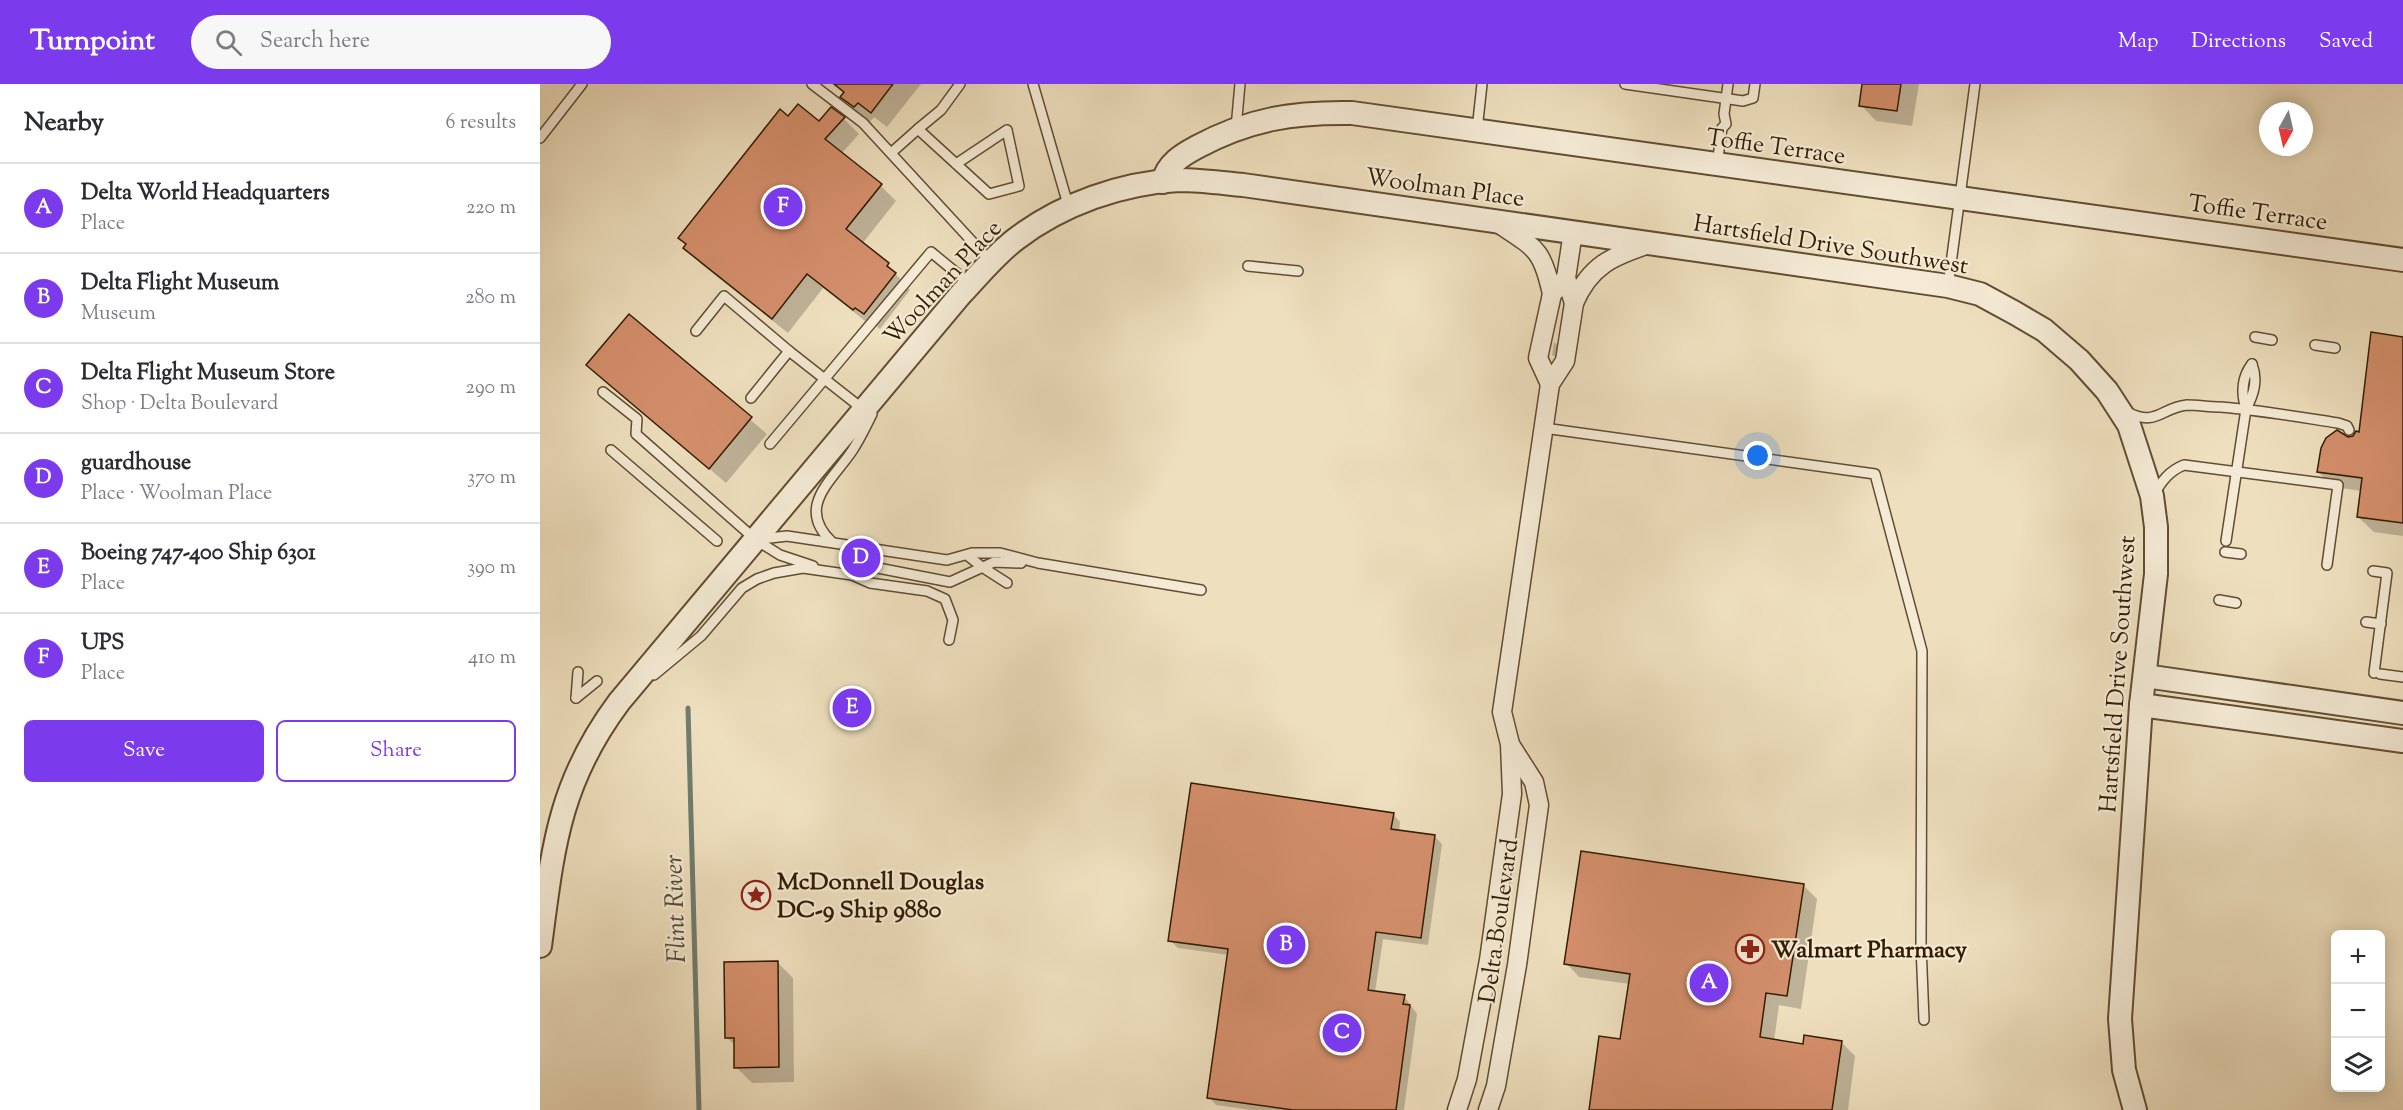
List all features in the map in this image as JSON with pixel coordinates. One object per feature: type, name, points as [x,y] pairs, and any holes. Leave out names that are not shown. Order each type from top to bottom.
[{"type":"street","name":"Toffie Terrace","points":[[1163,182],[1164,173],[1176,160],[1236,128],[1282,116],[1327,112],[1378,116],[2403,260]]},
{"type":"street","name":"Woolman Place","points":[[540,946],[553,848],[563,809],[582,760],[613,710],[970,284],[1014,240],[1029,229],[1069,208],[1106,193],[1181,180],[1243,185],[1573,232]]},
{"type":"street","points":[[1496,222],[1538,251],[1547,270],[1552,294],[1538,358],[1550,384]]},
{"type":"street","name":"Hartsfield Drive Southwest","points":[[1573,232],[1947,286],[1980,294],[2044,330],[2079,360],[2108,392],[2129,424],[2152,496],[2156,527],[2156,574],[2141,705],[2120,1019],[2124,1070],[2135,1110]]},
{"type":"street","name":"Delta Boulevard","points":[[1457,1110],[1467,1079],[1490,949],[1512,794],[1510,744],[1502,712],[1550,384],[1565,361],[1574,303],[1566,278],[1573,232]]},
{"type":"street","points":[[1574,303],[1582,284],[1601,265],[1629,251],[1651,244]]},
{"type":"street","points":[[1552,294],[1566,278]]},
{"type":"street","points":[[2141,705],[2400,741],[2401,713],[2145,676]]},
{"type":"street","name":"Delta Boulevard","points":[[1488,1110],[1496,1086],[1517,965],[1539,805],[1534,782],[1510,744]]},
{"type":"lane","points":[[540,138],[582,84]]},
{"type":"lane","points":[[812,84],[863,123],[991,262]]},
{"type":"lane","points":[[891,153],[940,110],[960,84]]},
{"type":"lane","points":[[1034,84],[1069,208]]},
{"type":"lane","points":[[1236,128],[1240,84]]},
{"type":"lane","points":[[1477,130],[1482,84]]},
{"type":"lane","points":[[1624,84],[1726,99],[1749,100],[1753,98],[1755,84]]},
{"type":"lane","points":[[1717,165],[1722,128],[1726,124],[1724,114],[1728,84]]},
{"type":"lane","points":[[1947,286],[1975,84]]},
{"type":"lane","points":[[918,129],[956,164],[989,194],[1019,186],[1007,130],[956,164]]},
{"type":"lane","points":[[770,444],[931,252],[970,284]]},
{"type":"lane","points":[[1248,266],[1298,271]]},
{"type":"lane","points":[[696,331],[724,296],[823,379],[864,410]]},
{"type":"lane","points":[[2255,337],[2272,340]]},
{"type":"lane","points":[[2315,345],[2335,348]]},
{"type":"lane","points":[[751,398],[789,351]]},
{"type":"lane","points":[[2226,541],[2246,409],[2252,398],[2255,382],[2256,374],[2252,364],[2245,372],[2243,385],[2242,396],[2246,409]]},
{"type":"lane","points":[[832,542],[822,533],[819,525],[816,512],[818,496],[853,450],[892,377]]},
{"type":"lane","points":[[2255,382],[2267,383]]},
{"type":"lane","points":[[603,392],[637,419],[636,434],[756,540],[780,555],[827,571]]},
{"type":"lane","points":[[2117,406],[2142,419],[2155,418],[2167,410],[2187,405],[2246,409],[2338,423],[2348,426],[2349,430]]},
{"type":"lane","points":[[1544,428],[1875,474],[1922,651],[1921,945],[1924,1020]]},
{"type":"lane","points":[[611,450],[717,541]]},
{"type":"lane","points":[[2152,496],[2162,480],[2173,469],[2184,465],[2237,470],[2338,485]]},
{"type":"lane","points":[[2327,566],[2338,485],[2343,476]]},
{"type":"lane","points":[[756,540],[787,536],[947,560],[967,555],[1000,554],[1038,563],[1201,590]]},
{"type":"lane","points":[[2225,552],[2241,554]]},
{"type":"lane","points":[[967,555],[1007,583]]},
{"type":"lane","points":[[852,575],[878,568],[950,582],[994,562],[1038,563]]},
{"type":"lane","points":[[613,710],[690,646],[738,592],[749,584],[774,573],[794,569],[827,571],[852,575],[870,583],[927,591],[945,599],[953,620],[949,640]]},
{"type":"lane","points":[[2373,571],[2387,573],[2377,674],[2403,677]]},
{"type":"lane","points":[[2219,600],[2236,603]]},
{"type":"lane","points":[[2366,622],[2381,624]]},
{"type":"lane","points":[[578,672],[576,698],[597,681]]},
{"type":"building","points":[[834,84],[893,84],[871,113],[858,103],[854,107],[840,97],[844,92]]},
{"type":"building","points":[[1862,84],[1901,84],[1897,111],[1859,106]]},
{"type":"building","points":[[798,104],[819,121],[831,107],[845,117],[825,139],[882,184],[846,229],[889,263],[887,266],[896,273],[864,314],[855,308],[853,310],[807,274],[772,319],[683,248],[686,244],[678,238],[780,109],[788,116]]},
{"type":"building","points":[[629,314],[752,417],[709,469],[586,365]]},
{"type":"building","points":[[2371,332],[2403,337],[2403,523],[2357,517],[2362,478],[2317,472],[2321,448],[2326,438],[2337,430],[2348,437],[2353,436],[2356,431],[2359,432]]},
{"type":"building","points":[[1191,783],[1394,813],[1391,829],[1435,835],[1421,938],[1376,932],[1368,990],[1405,995],[1403,1004],[1410,1005],[1396,1110],[1293,1110],[1207,1098],[1228,949],[1168,941]]},
{"type":"building","points":[[1581,851],[1804,884],[1787,996],[1766,993],[1760,1037],[1803,1044],[1804,1035],[1842,1041],[1832,1110],[1589,1110],[1599,1036],[1620,1039],[1630,974],[1564,964]]},
{"type":"building","points":[[778,961],[779,1067],[734,1068],[734,1038],[725,1038],[724,962]]},
{"type":"waterway","name":"Flint River","points":[[688,708],[699,1110]]},
{"type":"place","name":"UPS","points":[[783,207]]},
{"type":"place","name":"guardhouse","points":[[861,558]]},
{"type":"place","name":"Boeing 747-400 Ship 6301","points":[[852,708]]},
{"type":"place","name":"McDonnell Douglas DC-9 Ship 9880","points":[[756,895]]},
{"type":"place","name":"Delta Flight Museum","points":[[1286,945]]},
{"type":"place","name":"Walmart Pharmacy","points":[[1750,949]]},
{"type":"place","name":"Delta World Headquarters","points":[[1709,983]]},
{"type":"place","name":"Delta Flight Museum Store","points":[[1342,1033]]}]
